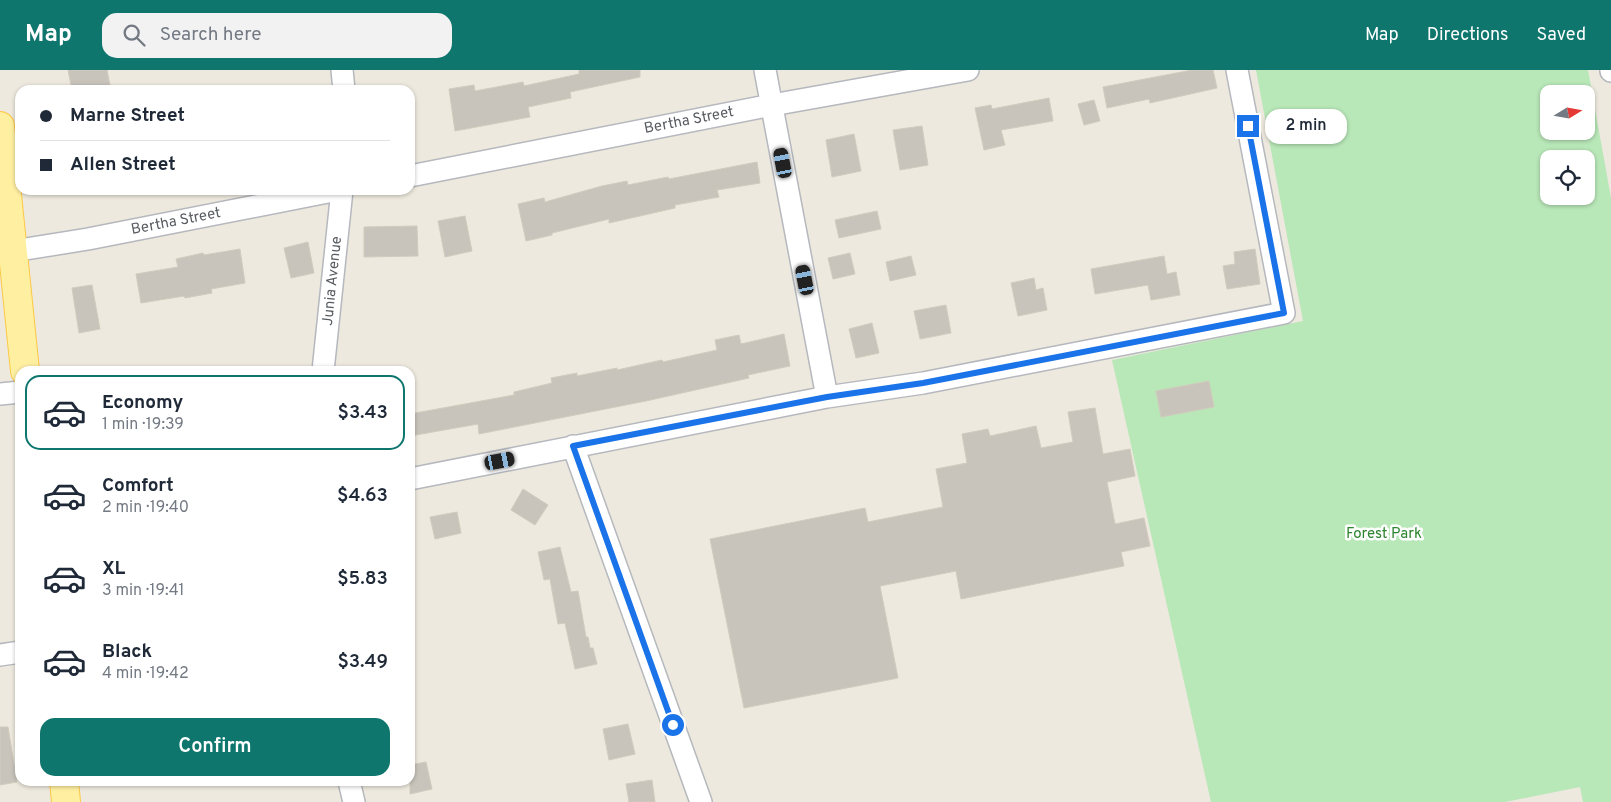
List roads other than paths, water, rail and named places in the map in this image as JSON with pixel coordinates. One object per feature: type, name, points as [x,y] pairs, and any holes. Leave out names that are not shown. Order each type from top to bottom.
[{"type":"main road","points":[[0,126],[25,366]]},
{"type":"main road","points":[[64,786],[66,802]]},
{"type":"street","points":[[342,70],[344,85]]},
{"type":"street","points":[[765,70],[827,397]]},
{"type":"street","name":"Bertha Street","points":[[415,175],[772,104],[968,70]]},
{"type":"street","points":[[415,478],[827,397],[923,383],[1284,313],[1237,70]]},
{"type":"street","name":"Bertha Street","points":[[13,250],[88,239],[312,195]]},
{"type":"street","name":"Junia Avenue","points":[[324,366],[342,195]]},
{"type":"street","points":[[0,394],[15,392]]},
{"type":"street","points":[[573,446],[701,802]]},
{"type":"street","points":[[0,655],[15,653]]},
{"type":"street","points":[[350,786],[354,802]]},
{"type":"park label","name":"Forest Park","points":[[1384,534]]}]
